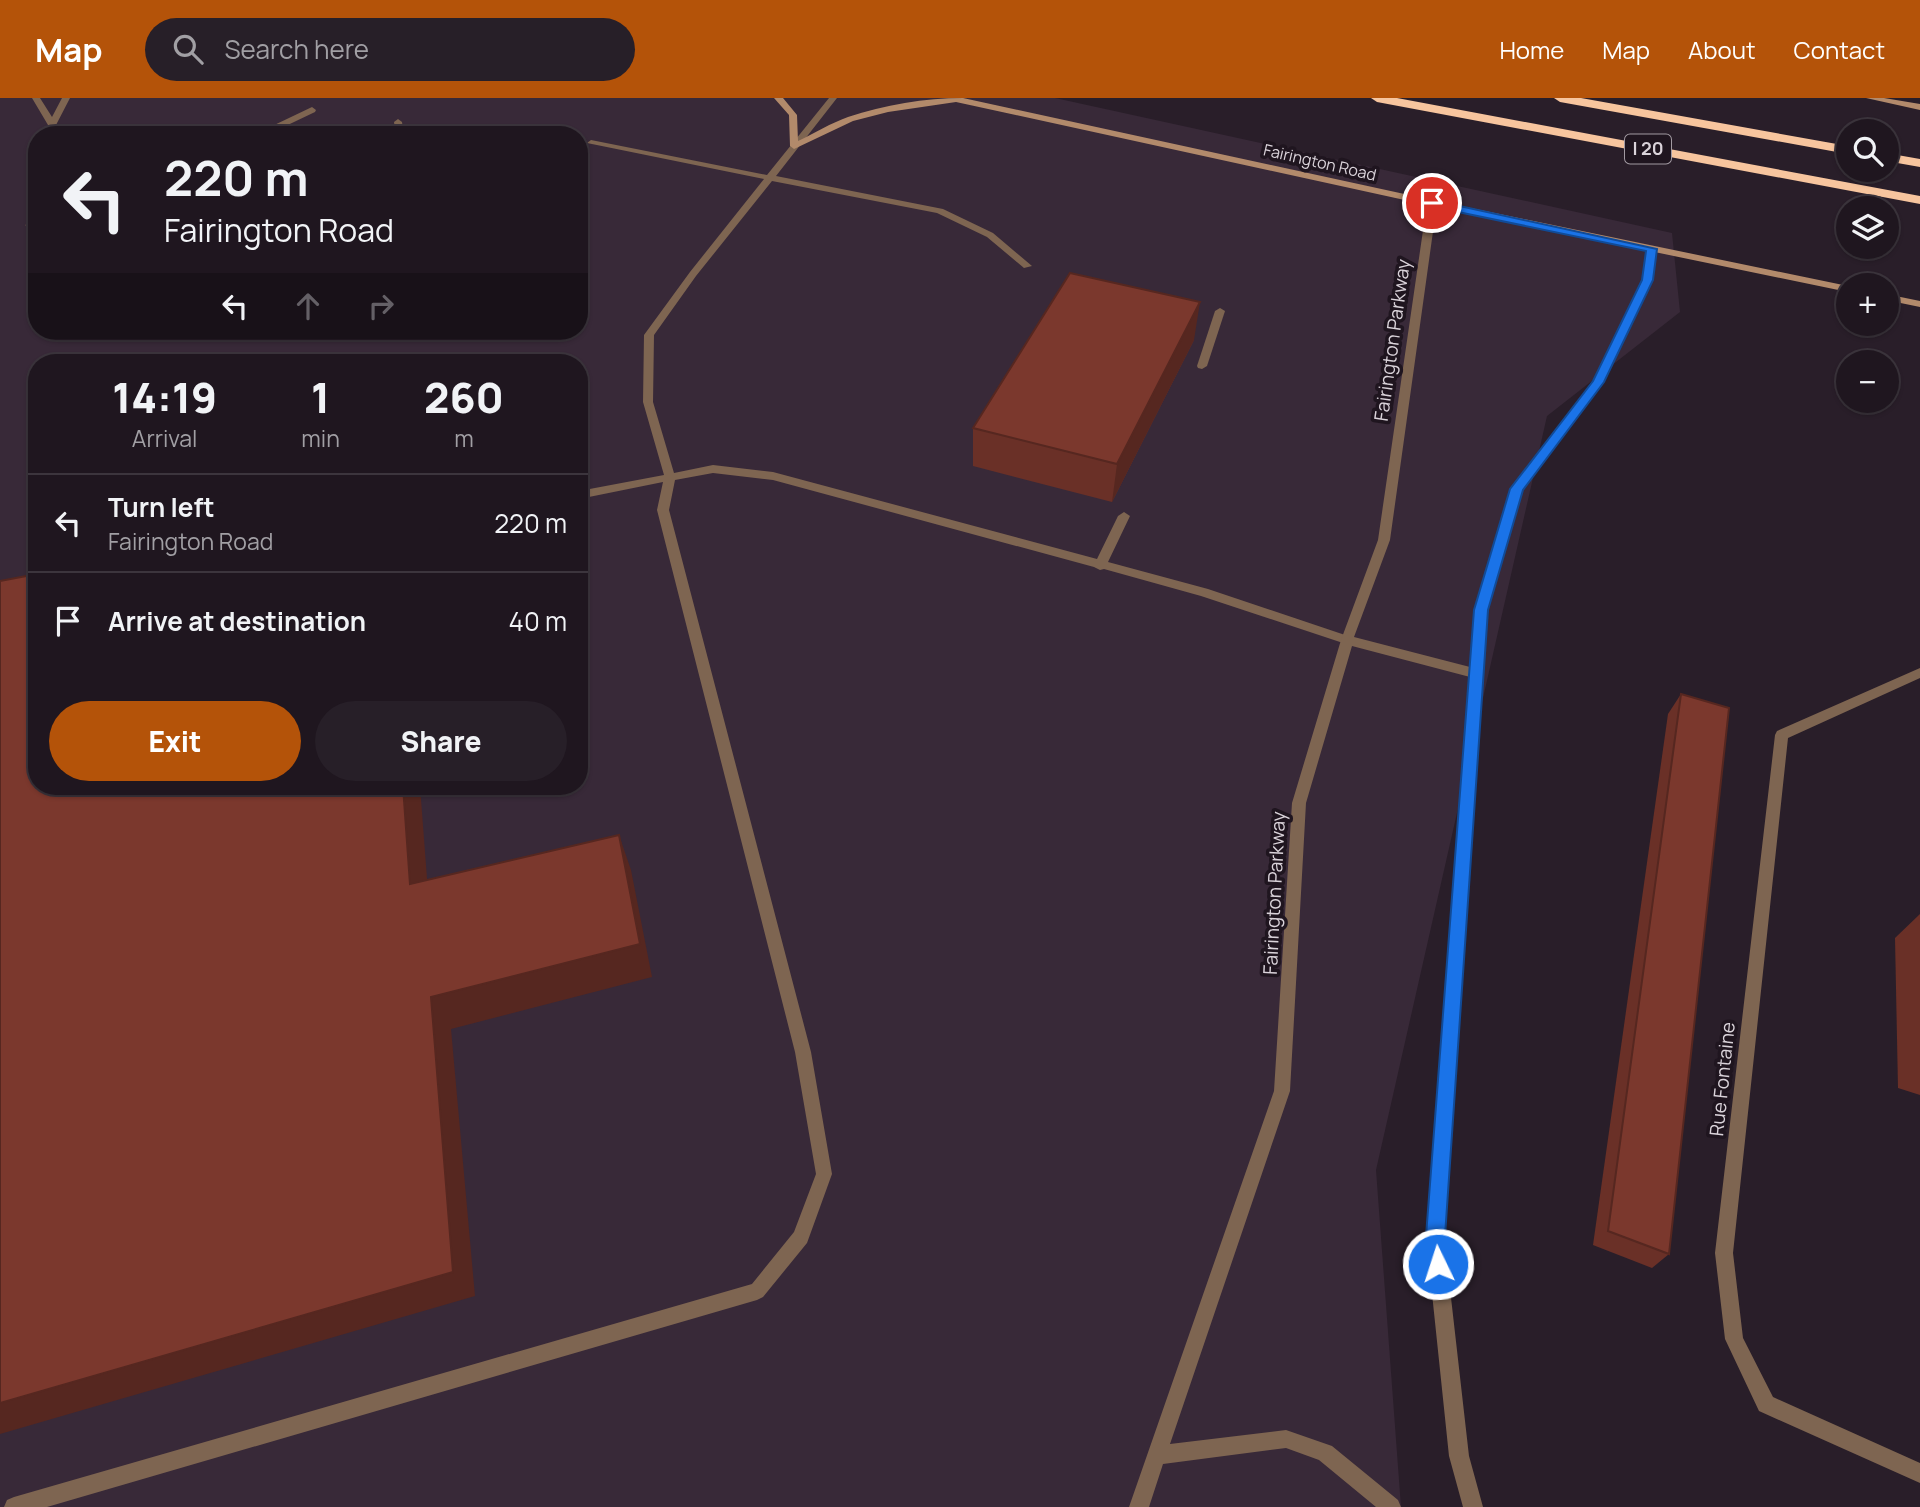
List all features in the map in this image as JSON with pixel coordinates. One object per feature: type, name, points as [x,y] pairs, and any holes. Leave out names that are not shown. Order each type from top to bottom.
[{"type":"highway","name":"I 20","points":[[1377,98],[1920,200]]},
{"type":"highway","name":"I 20","points":[[1560,98],[1836,148]]},
{"type":"highway","points":[[1899,159],[1920,163]]},
{"type":"street","points":[[36,98],[52,125],[66,98]]},
{"type":"street","points":[[778,98],[793,115],[794,146]]},
{"type":"street","points":[[14,1507],[757,1291],[801,1237],[824,1174],[803,1052],[663,510],[670,477],[648,402],[649,335],[833,98]]},
{"type":"street","points":[[1870,98],[1920,107]]},
{"type":"street","points":[[794,146],[850,119],[888,109],[953,99]]},
{"type":"street","name":"Fairington Road","points":[[953,99],[1432,203],[1836,287]]},
{"type":"street","points":[[278,126],[312,110]]},
{"type":"street","points":[[287,122],[288,126]]},
{"type":"street","points":[[398,122],[399,126]]},
{"type":"street","points":[[591,143],[940,211],[990,235],[1027,266]]},
{"type":"street","name":"Fairington Parkway","points":[[1139,1507],[1282,1091],[1299,803],[1347,640],[1384,540],[1432,203]]},
{"type":"street","points":[[1473,1507],[1458,1456],[1436,1236],[1481,610],[1517,489],[1598,382],[1648,280],[1651,249]]},
{"type":"street","points":[[1899,300],[1920,304]]},
{"type":"street","points":[[1202,366],[1220,311]]},
{"type":"street","points":[[588,493],[713,469],[773,476],[1204,592],[1347,640],[1477,674]]},
{"type":"street","points":[[1100,566],[1124,516]]},
{"type":"street","name":"Rue Fontaine","points":[[1920,673],[1782,735],[1724,1253],[1734,1339],[1766,1404],[1920,1473]]},
{"type":"street","points":[[1158,1455],[1286,1439],[1325,1453],[1391,1507]]},
{"type":"shaded area","points":[[0,98],[1055,98],[1672,233],[1680,312],[1547,416],[1376,1170],[1401,1507],[0,1507]]},
{"type":"building","points":[[1070,273],[1200,302],[1117,464],[973,428]]},
{"type":"building","points":[[28,576],[28,795],[404,795],[410,884],[619,835],[640,944],[431,997],[453,1272],[0,1403],[0,581]]},
{"type":"building","points":[[1681,694],[1729,708],[1669,1254],[1608,1231]]},
{"type":"route","points":[[1432,203],[1651,249],[1648,280],[1598,382],[1517,489],[1481,610],[1436,1236],[1438,1264]]}]
